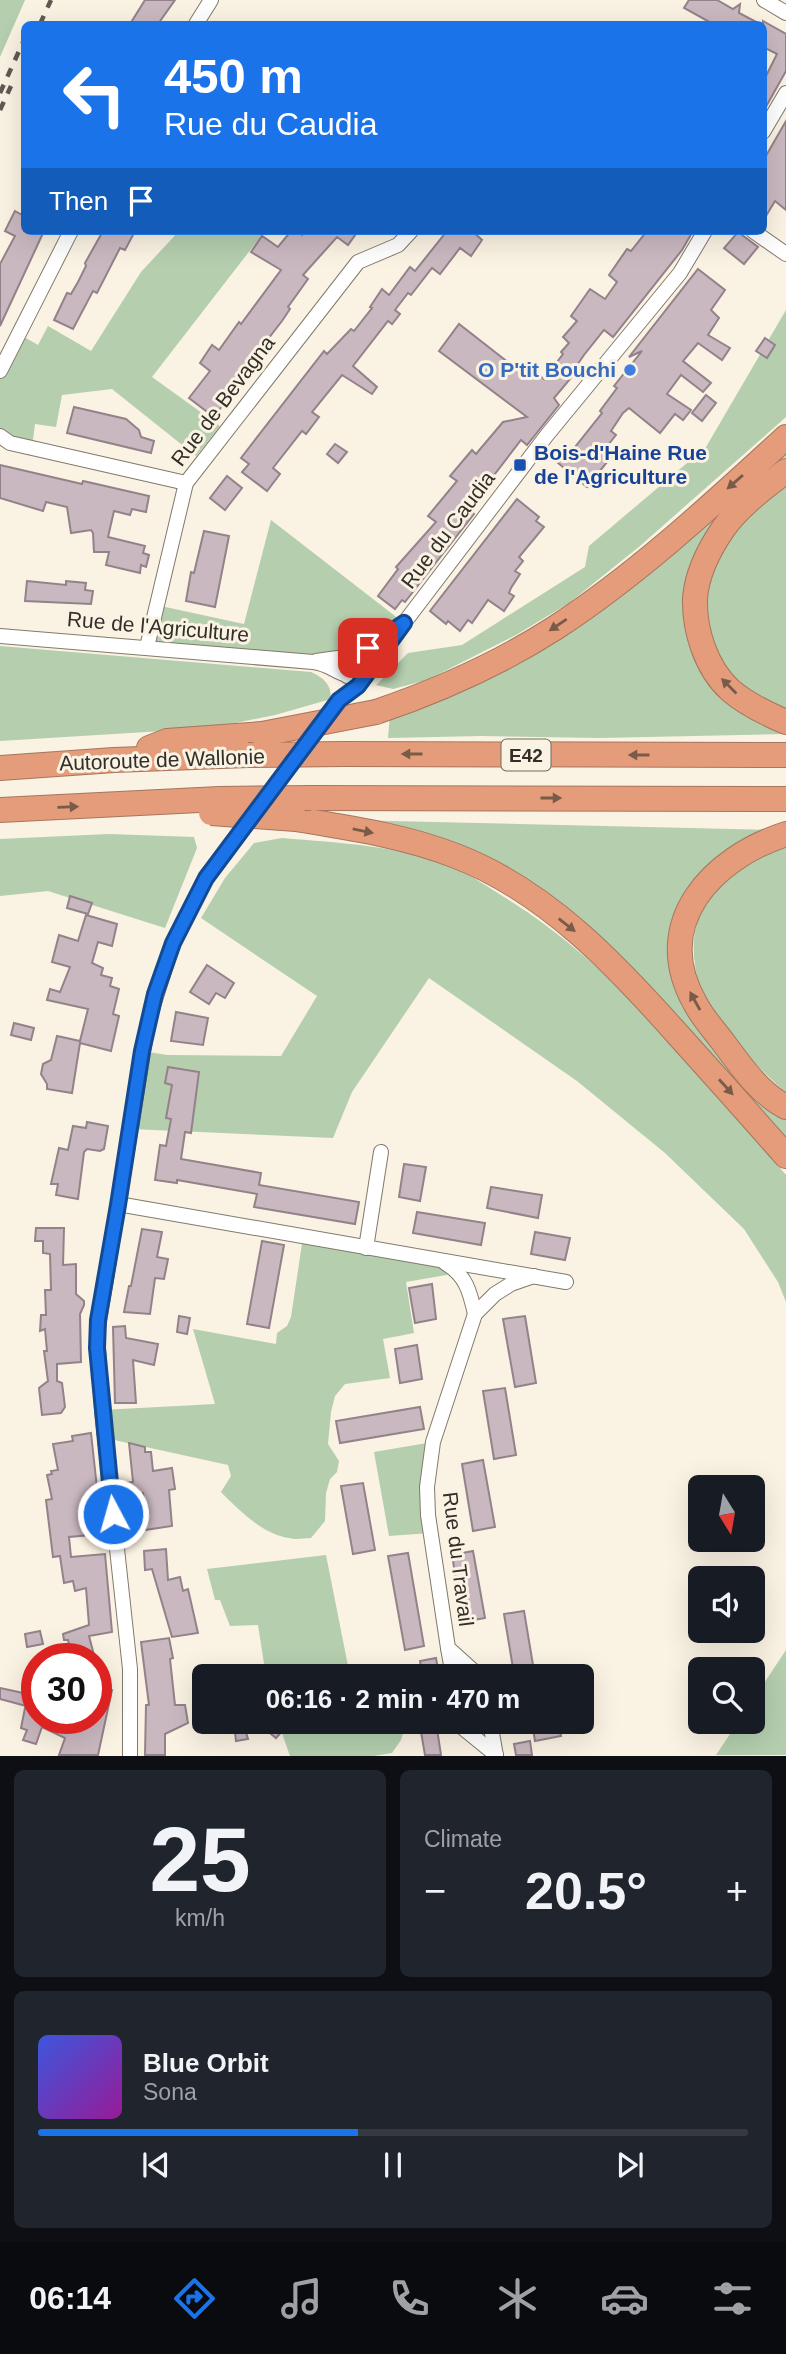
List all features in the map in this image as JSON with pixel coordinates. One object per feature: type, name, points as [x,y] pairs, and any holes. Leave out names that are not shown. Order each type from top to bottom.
[{"type":"highway","points":[[114,760],[167,741],[262,734],[376,712],[454,682],[554,628],[650,557],[786,437]]},
{"type":"highway","points":[[786,471],[761,489],[724,528],[703,566],[695,597],[699,634],[709,664],[730,690],[762,712],[786,722]]},
{"type":"highway","name":"Autoroute de Wallonie","points":[[0,768],[248,755],[786,755]]},
{"type":"highway","name":"Autoroute de Wallonie","points":[[0,810],[207,805],[311,798],[786,799]]},
{"type":"highway","points":[[207,805],[378,834],[456,856],[499,876],[536,900],[586,940],[632,984],[786,1156]]},
{"type":"highway","points":[[786,834],[763,841],[741,853],[707,881],[689,907],[684,920],[680,950],[687,986],[695,1004],[740,1066],[776,1102],[786,1107]]},
{"type":"street","points":[[202,21],[211,0]]},
{"type":"street","points":[[764,0],[786,13]]},
{"type":"street","points":[[767,125],[786,93]]},
{"type":"street","points":[[0,371],[69,235]]},
{"type":"street","name":"Rue de Bevagna","points":[[147,647],[186,483],[358,262],[398,245],[407,235]]},
{"type":"street","name":"Rue du Caudia","points":[[353,671],[374,665],[547,435],[680,274],[703,235]]},
{"type":"street","points":[[758,235],[786,254]]},
{"type":"street","points":[[0,436],[10,443],[186,483]]},
{"type":"street","name":"Rue du Caudia","points":[[130,1755],[130,1669],[97,1348],[98,1320],[148,1022],[173,943],[206,878],[340,694],[368,648],[404,623]]},
{"type":"street","name":"Rue de l'Agriculture","points":[[0,636],[147,647],[320,665],[341,674],[353,671]]},
{"type":"street","points":[[320,665],[340,694]]},
{"type":"street","points":[[366,1248],[381,1152]]},
{"type":"street","points":[[118,1205],[566,1282]]},
{"type":"street","points":[[442,1261],[455,1269],[466,1281],[475,1314]]},
{"type":"street","name":"Rue du Travail","points":[[451,1664],[428,1515],[427,1486],[433,1442],[475,1314],[495,1294],[511,1284],[534,1276]]},
{"type":"street","name":"Rue du Travail","points":[[448,1648],[466,1664]]},
{"type":"street","points":[[470,1734],[496,1755],[492,1734]]},
{"type":"green space","points":[[0,0],[25,0],[0,57]]},
{"type":"green space","points":[[175,235],[262,235],[152,377],[220,426],[196,456],[112,389],[62,395],[56,427],[35,424],[32,448],[0,436],[0,371],[19,334],[38,345],[48,326],[91,351],[141,272]]},
{"type":"green space","points":[[786,310],[786,417],[640,546],[569,603],[516,635],[427,680],[393,689],[376,685],[408,653],[462,645],[585,567],[589,546],[706,447]]},
{"type":"green space","points":[[786,445],[786,457],[780,461],[684,607],[754,717],[784,734],[600,738],[388,738],[390,715],[469,684]]},
{"type":"green space","points":[[786,482],[786,710],[762,701],[738,683],[716,656],[707,632],[707,580],[735,529]]},
{"type":"green space","points":[[271,520],[404,623],[343,657],[147,647],[156,605],[244,624]]},
{"type":"green space","points":[[0,646],[311,672],[326,682],[331,699],[275,715],[211,728],[0,741]]},
{"type":"green space","points":[[347,820],[770,830],[729,851],[673,962],[786,1117],[786,1142],[561,908]]},
{"type":"green space","points":[[109,834],[194,837],[197,848],[165,928],[48,891],[0,896],[0,839]]},
{"type":"green space","points":[[282,838],[412,854],[460,871],[486,885],[545,925],[620,989],[689,1062],[786,1175],[786,1302],[778,1282],[744,1229],[665,1153],[577,1081],[429,978],[352,1092],[333,1138],[131,1129],[142,1051],[167,1055],[281,1056],[317,996],[201,918],[225,878],[254,843]]},
{"type":"green space","points":[[786,845],[786,1093],[736,1043],[707,1005],[698,982],[694,949],[698,919],[712,893],[734,871],[751,859]]},
{"type":"green space","points":[[303,1237],[400,1253],[458,1273],[406,1282],[414,1333],[383,1339],[390,1378],[345,1384],[335,1396],[328,1444],[339,1461],[337,1472],[330,1479],[326,1493],[325,1521],[311,1538],[294,1539],[279,1536],[260,1526],[221,1492],[231,1476],[228,1465],[105,1438],[102,1410],[215,1404],[193,1329],[276,1344],[277,1333],[287,1326],[291,1317]]},
{"type":"green space","points":[[433,1442],[430,1533],[389,1536],[374,1452]]},
{"type":"green space","points":[[326,1555],[348,1664],[264,1664],[258,1625],[230,1626],[220,1600],[215,1600],[207,1569]]},
{"type":"green space","points":[[786,1650],[786,1755],[716,1755],[730,1734],[765,1734],[765,1682]]},
{"type":"green space","points":[[282,1734],[403,1734],[392,1753],[374,1756],[290,1756]]},
{"type":"building","points":[[145,0],[175,0],[160,21],[132,21]]},
{"type":"building","points":[[689,0],[717,0],[733,9],[740,4],[739,13],[754,21],[708,21],[684,8]]},
{"type":"building","points":[[767,23],[786,34],[786,71],[767,105],[767,74],[777,54],[767,49]]},
{"type":"building","points":[[786,121],[786,210],[775,201],[767,214],[767,154]]},
{"type":"building","points":[[15,211],[21,214],[21,235],[42,235],[0,326],[0,264],[15,236],[5,231]]},
{"type":"building","points":[[101,235],[133,235],[125,250],[120,248],[97,293],[93,291],[73,329],[54,320],[67,293],[71,294],[78,282]]},
{"type":"building","points":[[288,235],[355,235],[348,245],[337,237],[303,275],[308,279],[288,307],[290,309],[223,397],[219,404],[222,406],[214,417],[189,398],[210,371],[200,363],[212,345],[219,350],[281,270],[251,252],[262,236],[278,247]]},
{"type":"building","points":[[444,235],[476,235],[482,240],[471,256],[460,248],[440,274],[432,268],[395,310],[400,314],[392,324],[388,321],[353,366],[377,387],[372,394],[342,375],[312,412],[319,417],[306,434],[302,431],[273,468],[280,474],[267,491],[242,472],[249,464],[241,458],[324,351],[327,354],[351,329],[354,331],[372,308],[370,307],[382,289],[389,295],[410,267],[415,271]]},
{"type":"building","points":[[644,235],[691,235],[682,250],[613,337],[604,330],[584,355],[573,371],[575,373],[554,398],[559,405],[527,445],[521,440],[468,509],[474,514],[405,602],[402,600],[395,609],[378,596],[398,569],[396,567],[436,522],[428,516],[457,481],[450,476],[472,450],[476,454],[503,422],[527,417],[439,351],[459,324],[522,373],[525,369],[530,373],[532,370],[544,379],[569,343],[563,337],[577,321],[571,316],[590,289],[605,299],[617,282],[609,275],[627,249],[631,251]]},
{"type":"building","points":[[735,235],[742,235],[758,247],[744,264],[724,248]]},
{"type":"building","points":[[698,269],[725,290],[711,310],[719,318],[708,335],[730,348],[722,360],[698,343],[683,361],[711,383],[703,392],[681,375],[667,394],[691,410],[683,420],[675,414],[660,433],[629,408],[623,413],[611,431],[616,435],[604,450],[612,456],[587,487],[558,463],[565,455],[567,457],[602,413],[600,411],[617,388],[614,386],[642,351],[629,357]]},
{"type":"building","points":[[765,338],[775,345],[767,358],[756,351]]},
{"type":"building","points":[[706,395],[716,403],[702,421],[692,413]]},
{"type":"building","points":[[74,407],[126,419],[139,430],[141,437],[154,441],[151,453],[67,433]]},
{"type":"building","points":[[335,444],[347,452],[338,463],[327,454]]},
{"type":"building","points":[[0,465],[149,496],[146,512],[132,509],[130,515],[114,511],[108,537],[145,546],[143,553],[149,555],[146,567],[141,565],[140,573],[106,565],[109,552],[94,552],[91,530],[71,533],[67,507],[46,502],[43,511],[0,498]]},
{"type":"building","points":[[227,476],[242,488],[225,510],[210,498]]},
{"type":"building","points":[[517,499],[539,517],[536,521],[544,527],[519,557],[523,561],[515,571],[520,574],[509,593],[514,596],[504,611],[488,600],[472,623],[468,620],[460,631],[430,611]]},
{"type":"building","points":[[204,531],[229,536],[215,607],[186,601],[191,572],[194,573]]},
{"type":"building","points":[[27,581],[66,585],[66,581],[86,583],[85,590],[93,591],[91,604],[25,601]]},
{"type":"building","points":[[70,896],[92,903],[88,914],[67,908]]},
{"type":"building","points":[[86,915],[117,924],[112,946],[98,942],[92,963],[103,968],[101,975],[112,978],[110,986],[119,989],[113,1014],[119,1016],[111,1051],[80,1043],[72,1093],[47,1089],[41,1074],[43,1064],[51,1060],[57,1036],[80,1041],[88,1009],[47,1000],[50,989],[60,992],[70,967],[52,962],[59,935],[78,941]]},
{"type":"building","points":[[207,965],[234,983],[225,998],[216,993],[209,1004],[190,992]]},
{"type":"building","points":[[176,1012],[208,1018],[203,1045],[171,1041]]},
{"type":"building","points":[[14,1023],[34,1028],[31,1040],[11,1035]]},
{"type":"building","points":[[168,1067],[199,1072],[191,1133],[185,1132],[181,1159],[261,1173],[259,1185],[359,1202],[355,1224],[254,1207],[257,1194],[177,1180],[177,1183],[155,1180],[160,1145],[166,1146],[171,1119],[166,1118],[172,1085],[165,1083]]},
{"type":"building","points":[[87,1122],[108,1126],[104,1149],[87,1149],[84,1152],[78,1199],[56,1195],[58,1184],[51,1184],[59,1148],[68,1150],[73,1126],[86,1128]]},
{"type":"building","points":[[404,1164],[426,1167],[420,1201],[399,1197]]},
{"type":"building","points":[[491,1187],[542,1195],[538,1218],[487,1208]]},
{"type":"building","points":[[417,1212],[485,1223],[481,1245],[413,1233]]},
{"type":"building","points":[[36,1228],[64,1228],[63,1265],[76,1264],[76,1294],[84,1301],[80,1314],[81,1362],[57,1364],[57,1381],[62,1383],[65,1407],[61,1413],[42,1415],[39,1388],[48,1381],[44,1351],[47,1351],[45,1329],[40,1331],[41,1315],[46,1315],[45,1290],[51,1290],[50,1254],[43,1253],[43,1241],[35,1241]]},
{"type":"building","points":[[142,1229],[162,1232],[157,1257],[168,1259],[164,1279],[155,1278],[150,1314],[124,1312]]},
{"type":"building","points":[[535,1232],[570,1238],[565,1260],[531,1254]]},
{"type":"building","points":[[262,1241],[284,1245],[269,1328],[247,1324]]},
{"type":"building","points":[[432,1284],[436,1319],[415,1323],[409,1288]]},
{"type":"building","points":[[179,1316],[190,1318],[187,1334],[177,1332]]},
{"type":"building","points":[[525,1316],[536,1383],[515,1387],[503,1319]]},
{"type":"building","points":[[125,1326],[126,1338],[158,1344],[154,1365],[133,1360],[136,1403],[115,1403],[113,1327]]},
{"type":"building","points":[[417,1345],[422,1379],[400,1383],[395,1349]]},
{"type":"building","points":[[505,1388],[516,1455],[494,1459],[483,1391]]},
{"type":"building","points":[[420,1407],[424,1429],[340,1443],[336,1421]]},
{"type":"building","points":[[91,1433],[102,1534],[69,1537],[71,1557],[105,1554],[112,1632],[89,1636],[91,1643],[69,1643],[68,1640],[64,1640],[63,1634],[89,1625],[86,1588],[75,1591],[73,1581],[64,1583],[60,1556],[53,1557],[46,1500],[52,1499],[47,1475],[58,1470],[53,1444],[73,1441],[72,1436]]},
{"type":"building","points":[[129,1443],[145,1447],[145,1452],[151,1452],[153,1471],[172,1468],[175,1489],[169,1490],[172,1526],[145,1530],[143,1493],[126,1495],[125,1483],[133,1482]]},
{"type":"building","points":[[483,1460],[495,1527],[473,1531],[462,1464]]},
{"type":"building","points":[[363,1483],[375,1550],[353,1554],[341,1486]]},
{"type":"building","points":[[166,1549],[168,1580],[180,1577],[183,1591],[188,1589],[198,1633],[172,1637],[152,1569],[145,1570],[144,1551]]},
{"type":"building","points":[[473,1551],[485,1618],[463,1622],[452,1555]]},
{"type":"building","points":[[408,1553],[424,1646],[405,1650],[388,1556]]},
{"type":"building","points":[[524,1611],[533,1664],[512,1664],[504,1614]]},
{"type":"building","points":[[40,1631],[43,1643],[26,1643],[25,1634]]},
{"type":"building","points":[[169,1638],[173,1658],[170,1659],[175,1705],[185,1705],[188,1723],[165,1734],[165,1755],[145,1755],[146,1705],[149,1705],[141,1642]]},
{"type":"building","points":[[436,1658],[437,1664],[420,1664],[420,1661]]},
{"type":"building","points":[[0,1688],[21,1692],[21,1705],[0,1699]]},
{"type":"building","points":[[25,1734],[40,1734],[36,1744],[23,1740]]},
{"type":"building","points":[[57,1734],[103,1734],[98,1755],[59,1755],[65,1738]]},
{"type":"building","points":[[235,1734],[247,1734],[248,1739],[236,1741]]},
{"type":"building","points":[[421,1734],[438,1734],[441,1755],[425,1755]]},
{"type":"building","points":[[534,1734],[561,1734],[561,1736],[535,1741]]},
{"type":"building","points":[[530,1741],[532,1755],[516,1755],[514,1744]]},
{"type":"railway","points":[[41,21],[51,0]]},
{"type":"railway","points":[[0,93],[21,47]]},
{"type":"railway","points":[[0,110],[11,86]]},
{"type":"place","name":"O P'tit Bouchi","points":[[630,370]]},
{"type":"place","name":"Bois-d'Haine Rue de l'Agriculture","points":[[520,465]]},
{"type":"route","points":[[113,1514],[97,1348],[98,1320],[142,1051],[155,994],[173,943],[206,878],[339,700],[358,686],[404,623],[368,648]]}]
